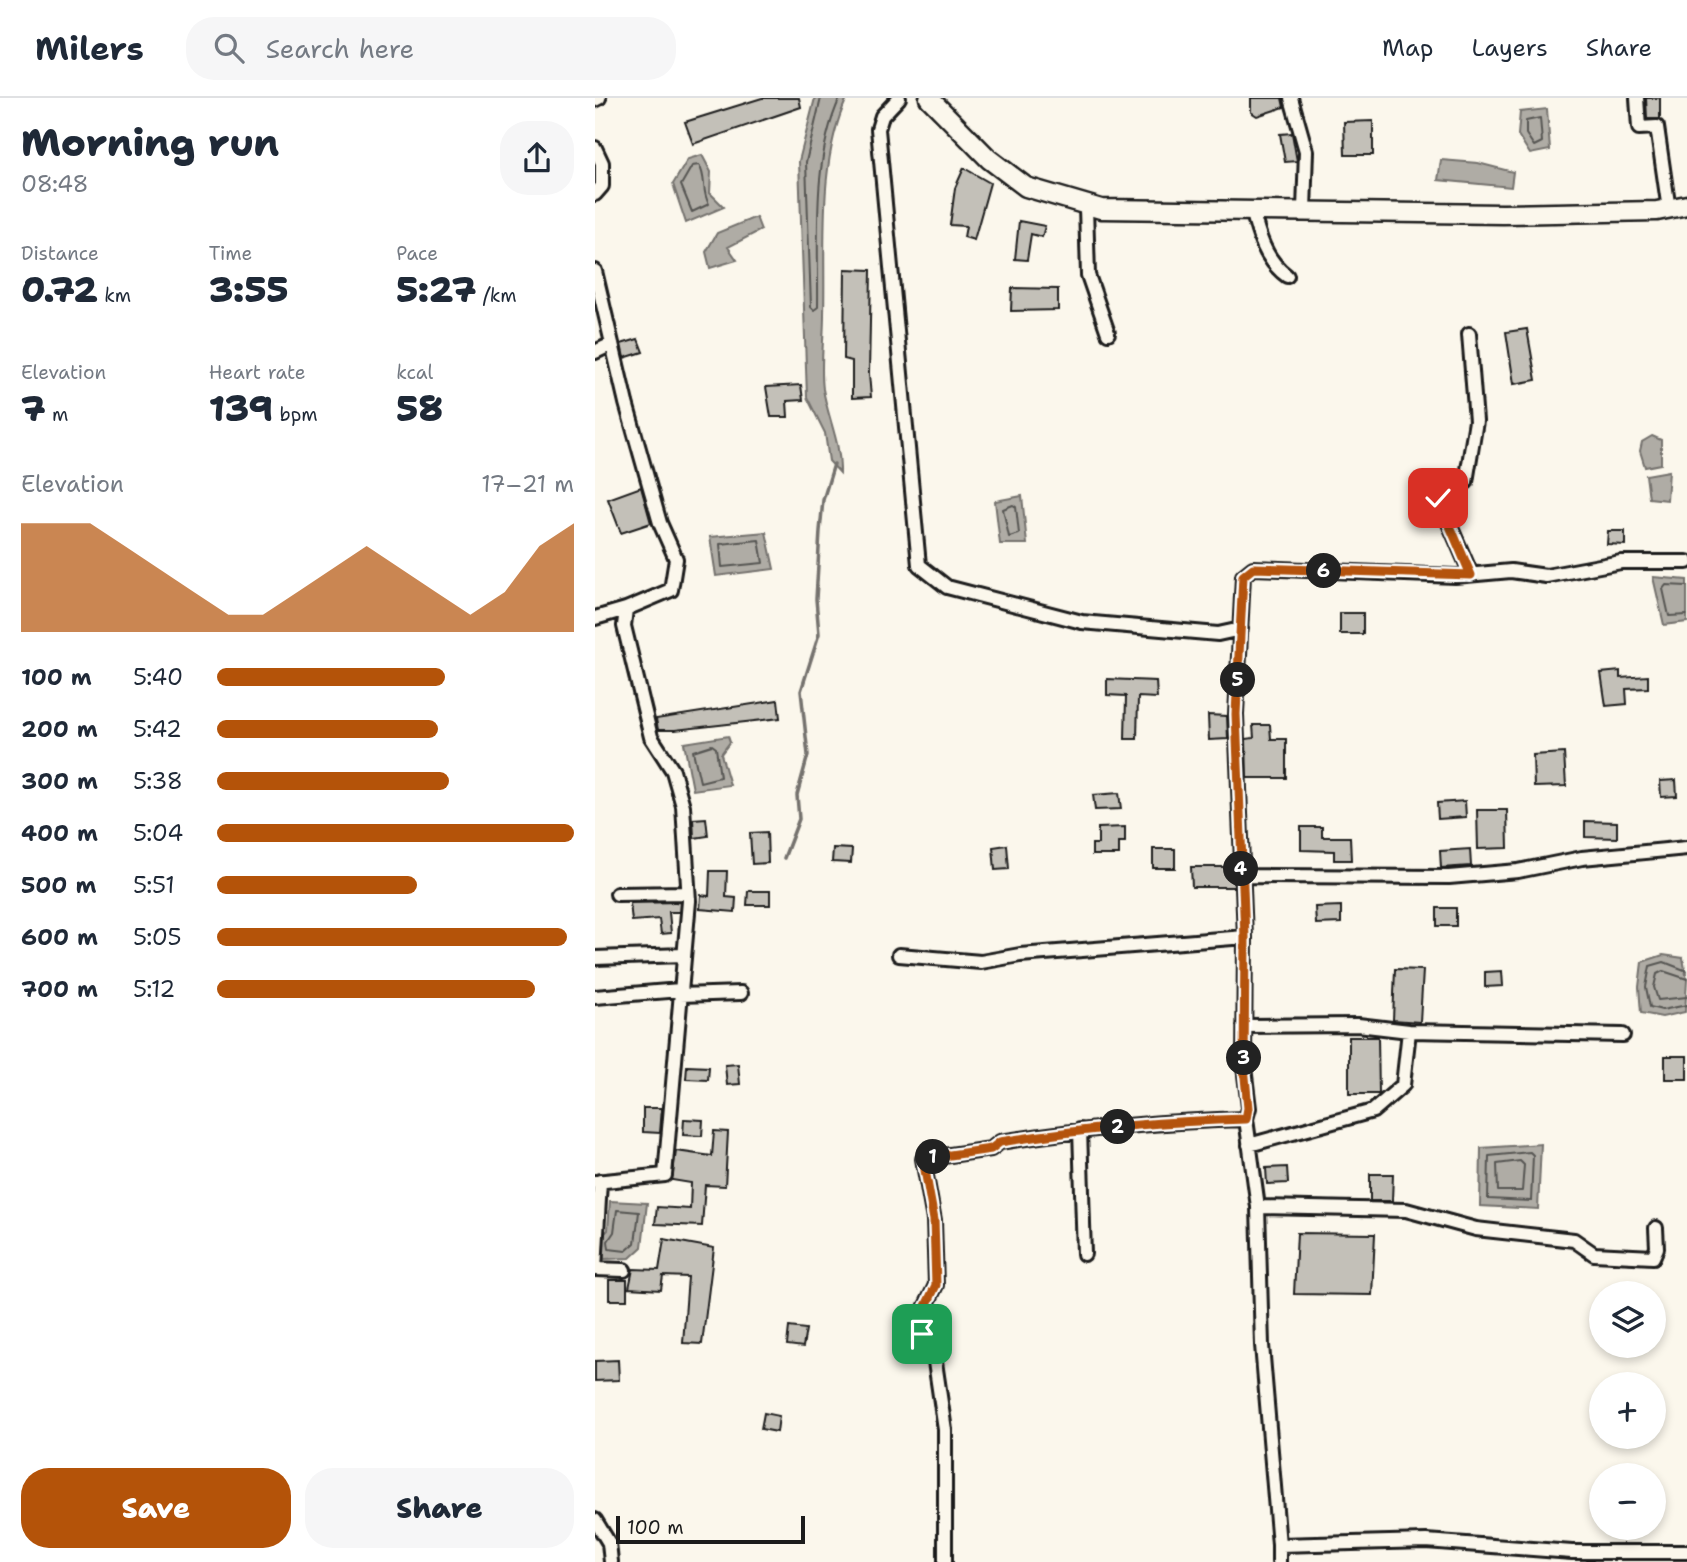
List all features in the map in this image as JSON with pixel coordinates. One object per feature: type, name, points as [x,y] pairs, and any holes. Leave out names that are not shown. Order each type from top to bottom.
[{"type":"main road","points":[[929,98],[989,159],[1026,187],[1086,207],[1503,214],[1678,208]]},
{"type":"street","points":[[899,98],[882,116],[878,129],[919,565],[947,587],[1082,622],[1218,634],[1241,629]]},
{"type":"street","points":[[1291,98],[1306,151],[1304,210]]},
{"type":"street","points":[[1637,98],[1639,128],[1657,127],[1678,208]]},
{"type":"street","points":[[595,148],[602,163],[602,186],[595,194]]},
{"type":"street","points":[[1086,207],[1088,275],[1108,333]]},
{"type":"street","points":[[1252,209],[1268,255],[1275,267],[1287,276]]},
{"type":"street","points":[[595,271],[611,344],[660,523],[676,559],[671,590],[626,609],[595,618]]},
{"type":"street","points":[[1469,334],[1476,421],[1467,482],[1438,498],[1471,575]]},
{"type":"street","points":[[595,352],[611,344]]},
{"type":"street","points":[[1279,1562],[1262,1345],[1258,1206],[1246,1119],[1245,937],[1236,714],[1243,576],[1253,568],[1471,575],[1511,571],[1546,576],[1621,562],[1687,562]]},
{"type":"street","points":[[624,1270],[595,1269],[598,1182],[665,1175],[688,893],[683,806],[673,771],[652,737],[624,626],[626,609]]},
{"type":"street","points":[[1241,876],[1449,877],[1518,871],[1582,858],[1687,848]]},
{"type":"street","points":[[617,894],[688,893]]},
{"type":"street","points":[[899,955],[981,962],[1032,954],[1245,937]]},
{"type":"street","points":[[595,958],[684,955]]},
{"type":"street","points":[[595,998],[741,993]]},
{"type":"street","points":[[1244,1026],[1358,1025],[1409,1031],[1623,1035]]},
{"type":"street","points":[[1249,1145],[1373,1111],[1403,1085],[1409,1031]]},
{"type":"street","points":[[945,1562],[945,1430],[935,1362],[922,1334],[925,1308],[936,1285],[934,1220],[923,1159],[991,1149],[1000,1142],[1080,1130],[1165,1121],[1246,1119]]},
{"type":"street","points":[[1080,1130],[1084,1254]]},
{"type":"street","points":[[1258,1206],[1406,1210],[1476,1228],[1574,1240],[1594,1254],[1606,1255],[1653,1257],[1657,1248],[1656,1228]]},
{"type":"street","points":[[595,1520],[599,1536],[609,1543],[611,1562]]},
{"type":"street","points":[[1279,1545],[1426,1541],[1572,1552],[1687,1552]]},
{"type":"water","points":[[815,98],[847,98],[831,149],[824,232],[822,380],[838,451],[840,473],[829,461],[825,433],[807,397],[799,161]]},
{"type":"water","points":[[1547,109],[1550,150],[1530,154],[1518,135],[1520,112]]},
{"type":"water","points":[[702,155],[711,172],[710,193],[724,207],[686,223],[673,184],[688,159]]},
{"type":"water","points":[[1441,160],[1478,163],[1513,172],[1511,187],[1438,180]]},
{"type":"water","points":[[756,217],[761,230],[728,247],[737,260],[710,268],[706,252],[717,233]]},
{"type":"water","points":[[1652,436],[1661,440],[1661,464],[1645,467],[1640,451],[1642,442]]},
{"type":"water","points":[[1669,471],[1667,500],[1649,498],[1646,475]]},
{"type":"water","points":[[1022,496],[1027,544],[1000,544],[995,501]]},
{"type":"water","points":[[766,532],[774,569],[716,576],[710,537]]},
{"type":"water","points":[[1653,577],[1687,580],[1687,622],[1664,625]]},
{"type":"water","points":[[728,736],[730,742],[721,754],[730,785],[693,790],[684,743]]},
{"type":"water","points":[[1663,955],[1683,958],[1687,980],[1685,1012],[1662,1017],[1641,1013],[1639,987],[1642,962]]},
{"type":"water","points":[[1541,1144],[1538,1209],[1480,1206],[1481,1148]]},
{"type":"water","points":[[610,1201],[647,1203],[642,1247],[630,1258],[604,1259],[600,1238],[608,1230]]},
{"type":"building","points":[[762,98],[799,98],[801,107],[693,144],[685,122]]},
{"type":"building","points":[[1251,98],[1282,98],[1284,107],[1257,116],[1251,112]]},
{"type":"building","points":[[1646,98],[1660,98],[1660,119],[1647,119]]},
{"type":"building","points":[[1373,121],[1373,155],[1345,155],[1344,122]]},
{"type":"building","points":[[1292,133],[1297,161],[1285,162],[1280,134]]},
{"type":"building","points":[[964,168],[990,183],[974,240],[964,237],[966,226],[950,225],[955,188]]},
{"type":"building","points":[[1019,221],[1045,226],[1042,237],[1031,234],[1027,260],[1015,259]]},
{"type":"building","points":[[845,269],[871,270],[871,397],[852,398],[852,361],[844,359]]},
{"type":"building","points":[[1012,288],[1058,289],[1058,310],[1011,311]]},
{"type":"building","points":[[1527,329],[1536,380],[1514,384],[1506,332]]},
{"type":"building","points":[[638,339],[643,352],[624,358],[621,344]]},
{"type":"building","points":[[801,385],[803,400],[787,401],[788,417],[771,417],[766,387]]},
{"type":"building","points":[[641,487],[651,523],[621,533],[608,499]]},
{"type":"building","points":[[1608,531],[1625,531],[1625,545],[1607,544]]},
{"type":"building","points":[[1340,613],[1363,613],[1363,634],[1340,634]]},
{"type":"building","points":[[1620,671],[1620,678],[1648,676],[1648,688],[1626,689],[1627,704],[1606,706],[1601,673]]},
{"type":"building","points":[[1107,679],[1156,681],[1157,698],[1138,697],[1137,739],[1125,739],[1126,696],[1107,695]]},
{"type":"building","points":[[778,700],[780,718],[658,730],[656,719]]},
{"type":"building","points":[[1208,715],[1227,716],[1228,739],[1209,740]]},
{"type":"building","points":[[1253,725],[1270,725],[1271,739],[1286,739],[1286,778],[1247,778],[1246,739],[1254,738]]},
{"type":"building","points":[[1564,753],[1566,786],[1534,787],[1533,755]]},
{"type":"building","points":[[1676,780],[1677,796],[1661,797],[1660,781]]},
{"type":"building","points":[[1119,793],[1121,809],[1095,810],[1093,795]]},
{"type":"building","points":[[1465,801],[1466,817],[1438,819],[1437,803]]},
{"type":"building","points":[[1477,810],[1507,810],[1508,848],[1478,849]]},
{"type":"building","points":[[706,818],[708,836],[694,838],[693,819]]},
{"type":"building","points":[[1585,821],[1617,822],[1617,838],[1585,837]]},
{"type":"building","points":[[1125,827],[1125,842],[1119,842],[1119,855],[1092,855],[1092,844],[1098,844],[1098,828]]},
{"type":"building","points":[[1301,827],[1322,827],[1322,837],[1350,837],[1351,860],[1334,860],[1334,851],[1301,850]]},
{"type":"building","points":[[767,832],[768,863],[752,864],[750,833]]},
{"type":"building","points":[[1007,845],[1009,869],[995,870],[993,847]]},
{"type":"building","points":[[833,848],[852,849],[851,863],[832,862]]},
{"type":"building","points":[[1153,849],[1175,849],[1175,868],[1153,868]]},
{"type":"building","points":[[1470,849],[1471,866],[1441,868],[1440,851]]},
{"type":"building","points":[[1191,867],[1233,867],[1234,887],[1192,887]]},
{"type":"building","points":[[710,871],[727,871],[726,897],[736,898],[735,912],[700,909],[701,895],[709,896]]},
{"type":"building","points":[[748,891],[770,891],[770,905],[747,905]]},
{"type":"building","points":[[680,902],[679,912],[669,912],[671,933],[661,934],[659,919],[632,921],[630,903]]},
{"type":"building","points":[[1341,906],[1341,923],[1316,924],[1315,907]]},
{"type":"building","points":[[1437,908],[1456,908],[1456,926],[1437,926]]},
{"type":"building","points":[[1395,969],[1423,970],[1420,1022],[1393,1020]]},
{"type":"building","points":[[1502,971],[1503,986],[1485,987],[1485,972]]},
{"type":"building","points":[[1349,1037],[1378,1037],[1379,1094],[1349,1094]]},
{"type":"building","points":[[1665,1056],[1687,1056],[1687,1079],[1665,1079]]},
{"type":"building","points":[[738,1064],[740,1084],[727,1085],[725,1065]]},
{"type":"building","points":[[687,1066],[709,1067],[708,1080],[686,1079]]},
{"type":"building","points":[[643,1108],[662,1108],[660,1133],[643,1132]]},
{"type":"building","points":[[684,1119],[703,1120],[702,1136],[683,1135]]},
{"type":"building","points":[[714,1131],[728,1132],[725,1186],[705,1185],[702,1226],[655,1224],[657,1207],[690,1209],[691,1183],[672,1180],[676,1151],[712,1156]]},
{"type":"building","points":[[1287,1167],[1288,1183],[1267,1184],[1266,1168]]},
{"type":"building","points":[[1370,1174],[1393,1174],[1392,1201],[1370,1201]]},
{"type":"building","points":[[1297,1233],[1375,1234],[1372,1295],[1294,1294]]},
{"type":"building","points":[[664,1239],[714,1248],[702,1344],[683,1343],[688,1277],[663,1276],[661,1290],[629,1288],[633,1269],[659,1270]]},
{"type":"building","points":[[609,1280],[627,1280],[627,1300],[609,1300]]},
{"type":"building","points":[[789,1327],[806,1329],[803,1347],[787,1345]]},
{"type":"building","points":[[618,1360],[619,1380],[595,1381],[595,1361]]},
{"type":"building","points":[[764,1413],[779,1416],[777,1432],[761,1429]]},
{"type":"waterway","points":[[784,858],[799,819],[797,795],[808,755],[801,691],[819,634],[816,599],[820,531],[823,500],[834,464]]},
{"type":"route","points":[[922,1334],[925,1308],[936,1285],[934,1220],[923,1159],[991,1149],[1000,1142],[1080,1130],[1165,1121],[1246,1119],[1245,937],[1236,714],[1243,576],[1253,568],[1471,575],[1438,498]]}]
